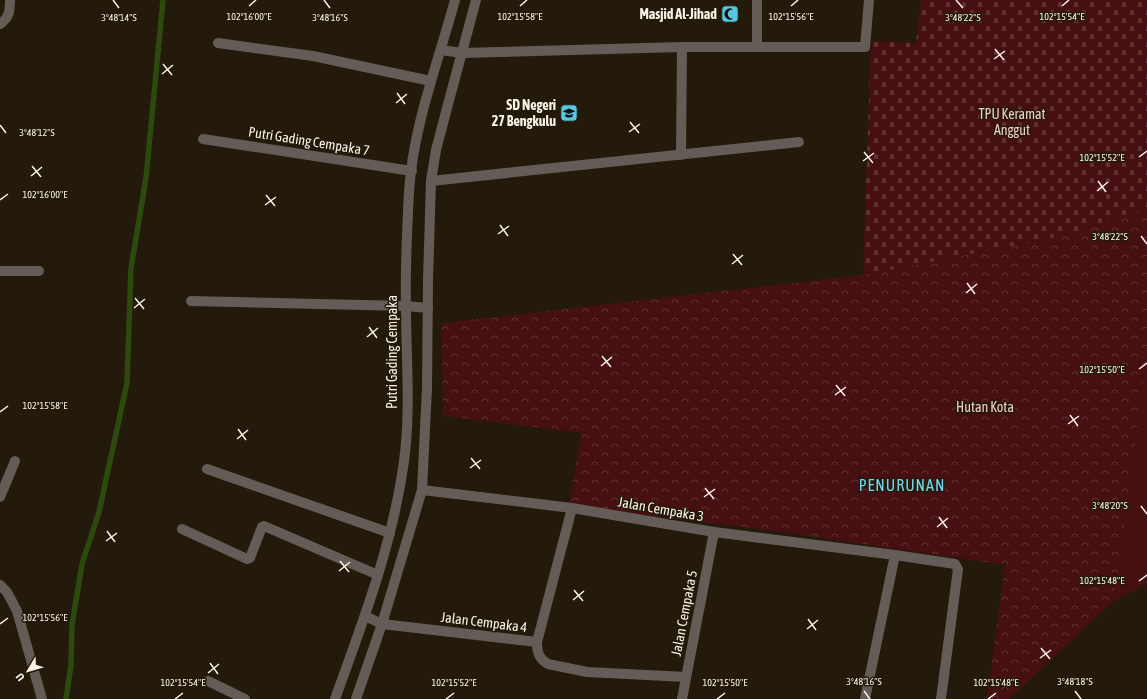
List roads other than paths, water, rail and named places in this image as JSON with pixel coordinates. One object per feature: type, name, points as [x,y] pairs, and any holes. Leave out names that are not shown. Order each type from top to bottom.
[{"type":"street","points":[[0,24],[7,19],[9,15],[10,0]]},
{"type":"street","name":"Putri Gading Cempaka","points":[[335,699],[378,575],[390,533],[401,480],[406,438],[408,394],[406,306],[409,190],[417,138],[431,81],[455,0]]},
{"type":"street","points":[[356,699],[382,624],[422,490],[427,388],[431,181],[436,150],[476,0]]},
{"type":"street","points":[[757,0],[757,47]]},
{"type":"street","points":[[441,50],[462,53],[682,47],[865,47],[869,0]]},
{"type":"street","points":[[218,44],[313,56],[431,81]]},
{"type":"street","points":[[681,155],[682,47]]},
{"type":"street","name":"Putri Gading Cempaka 7","points":[[203,139],[412,171]]},
{"type":"street","points":[[431,181],[512,171],[799,142]]},
{"type":"street","points":[[0,271],[39,271]]},
{"type":"street","points":[[191,301],[406,306],[428,308]]},
{"type":"street","points":[[0,497],[15,461]]},
{"type":"street","points":[[207,469],[390,533]]},
{"type":"street","name":"Jalan Cempaka 3","points":[[422,490],[572,508],[714,532],[955,564],[957,566],[940,699]]},
{"type":"street","name":"Jalan Cempaka 4","points":[[365,616],[382,624],[537,642],[572,508]]},
{"type":"street","points":[[182,529],[247,559],[250,558],[262,527],[264,526],[378,575]]},
{"type":"street","name":"Jalan Cempaka 5","points":[[682,699],[714,532]]},
{"type":"street","points":[[865,699],[895,555]]},
{"type":"street","points":[[0,585],[7,592],[17,611],[42,699]]},
{"type":"street","points":[[537,642],[537,650],[543,662],[548,664],[587,672],[686,677]]},
{"type":"street","points":[[208,681],[245,699]]},
{"type":"waterway","points":[[66,699],[71,665],[72,625],[82,564],[99,512],[127,383],[131,268],[146,178],[163,0]]},
{"type":"place","name":"Masjid Al-Jihad","points":[[730,14]]},
{"type":"place","name":"SD Negeri 27 Bengkulu","points":[[569,113]]},
{"type":"district","name":"PENURUNAN","points":[[902,485]]},
{"type":"park label","name":"TPU Keramat Anggut","points":[[1012,122]]},
{"type":"park label","name":"Hutan Kota","points":[[985,407]]}]
